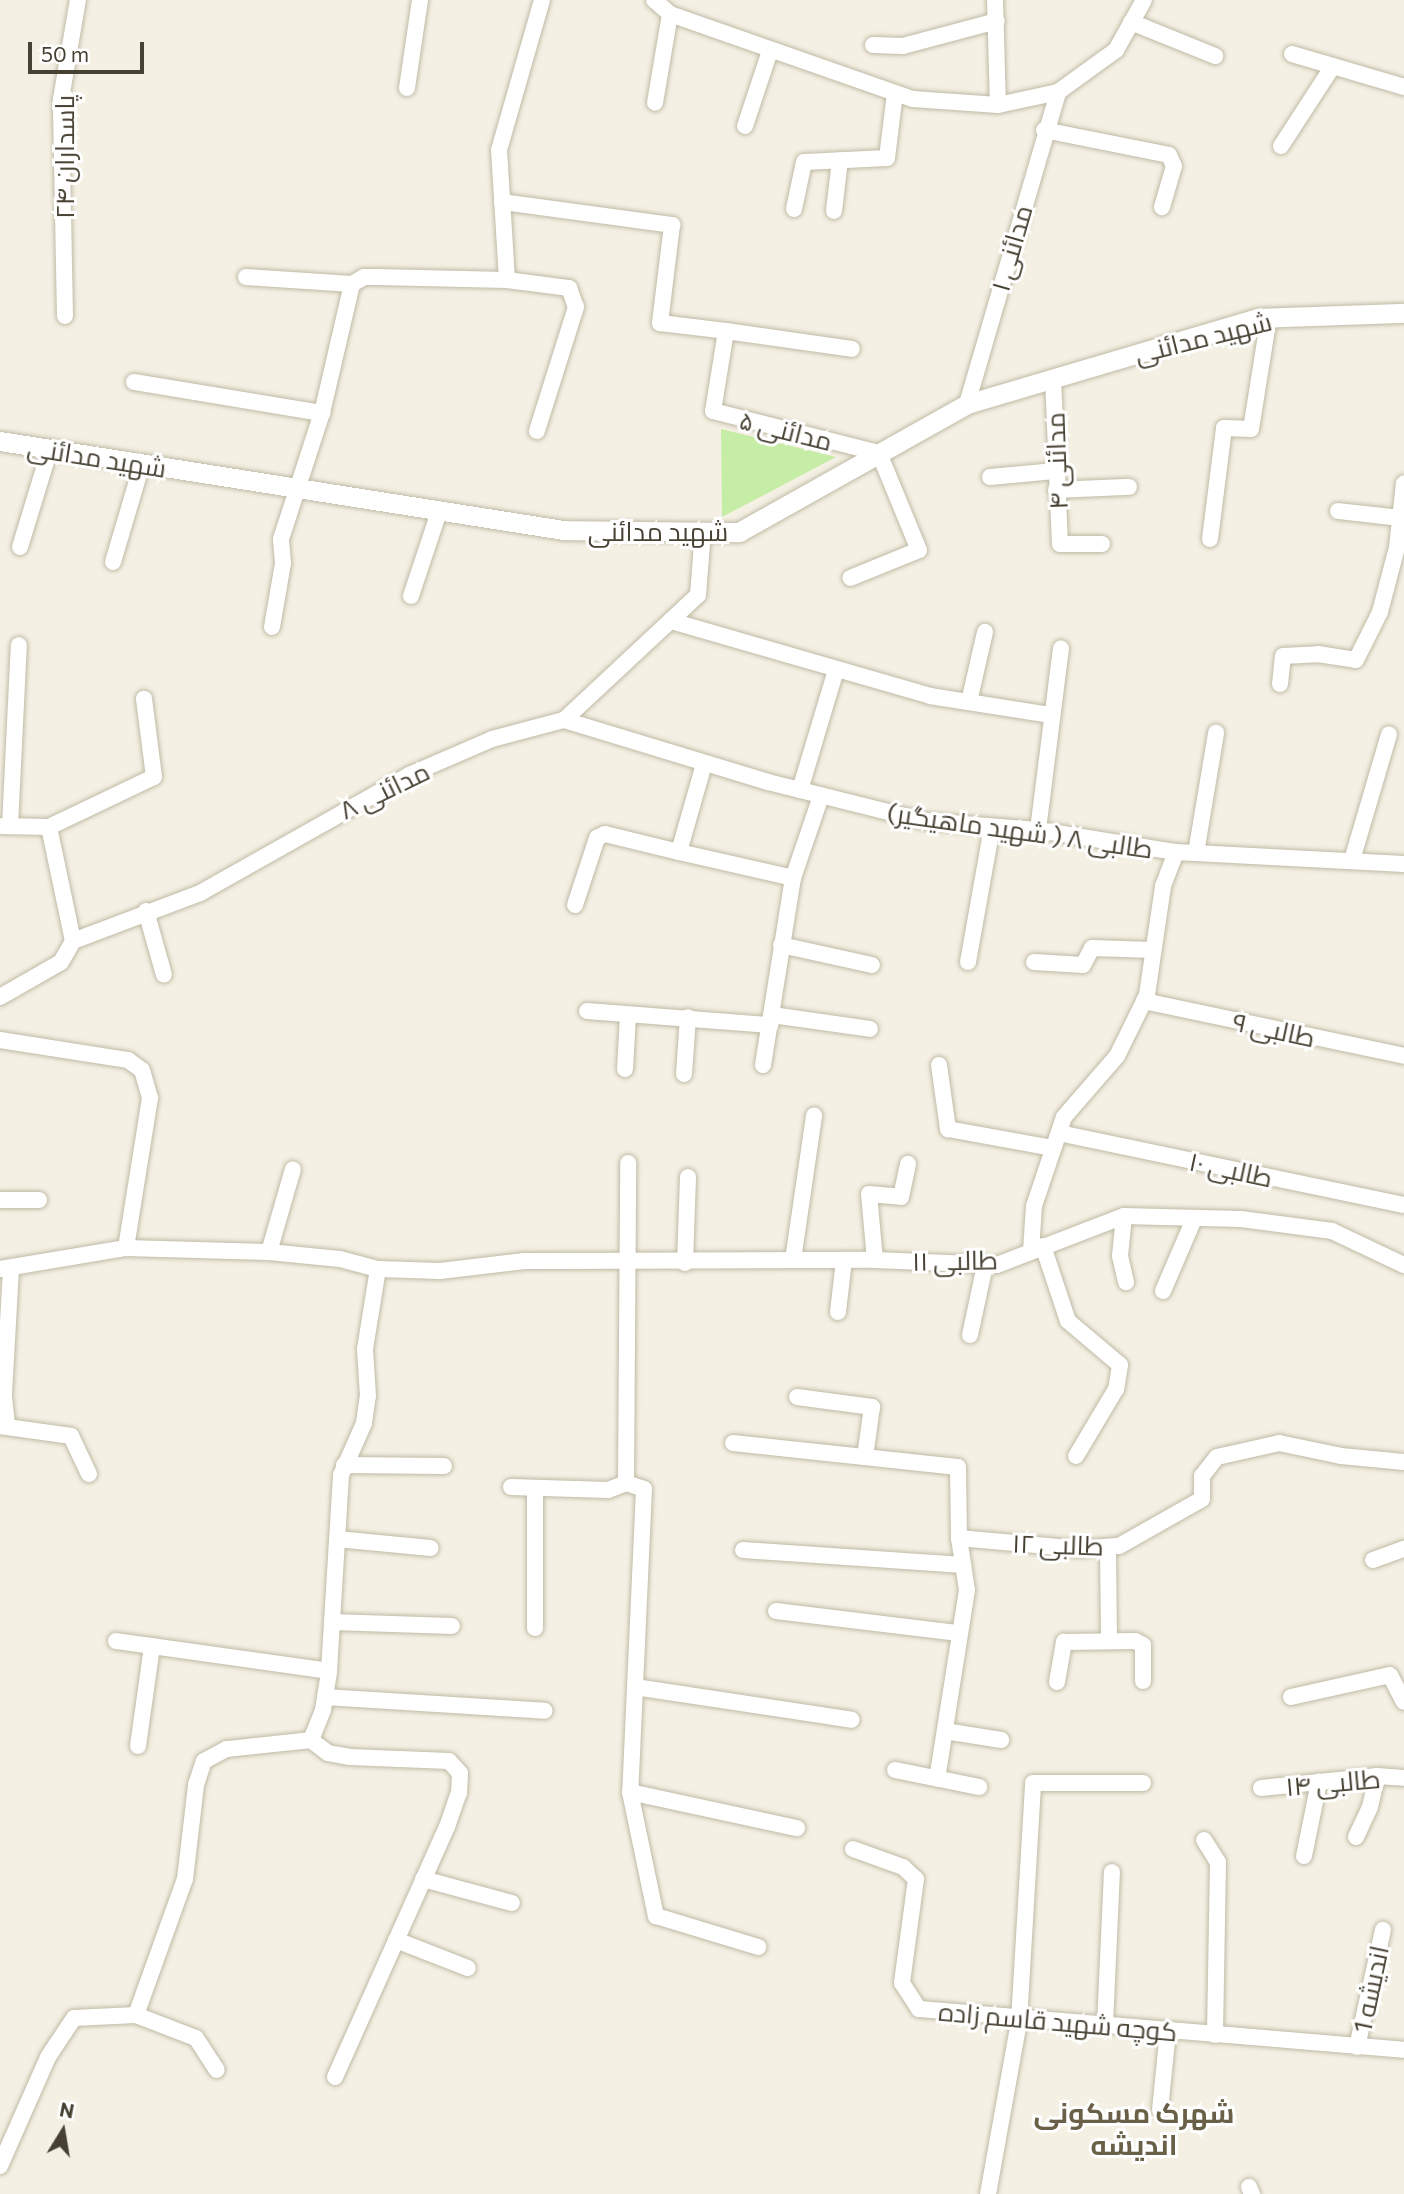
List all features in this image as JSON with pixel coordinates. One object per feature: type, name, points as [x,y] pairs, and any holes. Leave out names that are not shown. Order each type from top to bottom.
[{"type":"street","name":"پاسداران ۲۴","points":[[65,316],[61,99],[78,0]]},
{"type":"street","points":[[407,88],[420,0]]},
{"type":"street","points":[[507,280],[499,150],[542,0]]},
{"type":"street","points":[[654,0],[670,14],[913,99],[998,105],[1058,92],[1116,50],[1144,0]]},
{"type":"street","points":[[995,0],[998,105]]},
{"type":"street","points":[[655,103],[670,14]]},
{"type":"street","points":[[873,45],[903,46],[997,21]]},
{"type":"street","points":[[1131,22],[1215,56]]},
{"type":"street","points":[[745,126],[770,51]]},
{"type":"street","points":[[1292,54],[1404,87]]},
{"type":"street","points":[[1281,146],[1333,66]]},
{"type":"street","name":"مدائنی ۱","points":[[967,404],[1044,130],[1058,92]]},
{"type":"street","points":[[794,209],[804,162],[887,158],[895,93]]},
{"type":"street","points":[[1044,130],[1169,155],[1174,166],[1162,207]]},
{"type":"street","points":[[834,211],[840,160]]},
{"type":"street","points":[[502,202],[672,225],[660,323],[852,349]]},
{"type":"street","points":[[246,277],[352,284],[364,277],[507,280],[569,288],[576,307],[537,431]]},
{"type":"street","points":[[272,627],[283,563],[281,539],[322,413],[352,284]]},
{"type":"street","name":"شهید مدائنی","points":[[0,441],[297,491],[563,530],[739,532],[967,404],[1269,317],[1404,313]]},
{"type":"street","points":[[1210,539],[1224,428],[1251,429],[1269,317]]},
{"type":"street","name":"مدائنی ۵","points":[[726,331],[713,411],[879,453]]},
{"type":"street","name":"مدائنی ۴","points":[[1052,378],[1060,544],[1102,544]]},
{"type":"street","points":[[134,382],[322,413]]},
{"type":"street","points":[[20,547],[50,449]]},
{"type":"street","points":[[850,578],[919,550],[879,453]]},
{"type":"street","points":[[113,562],[142,464]]},
{"type":"street","points":[[990,477],[1055,471]]},
{"type":"street","points":[[1280,684],[1283,656],[1318,654],[1356,660],[1380,612],[1400,518],[1404,484]]},
{"type":"street","points":[[1056,490],[1129,487]]},
{"type":"street","points":[[1338,511],[1400,518]]},
{"type":"street","points":[[411,596],[439,512]]},
{"type":"street","name":"مدائنی ۸","points":[[0,997],[61,962],[73,942],[146,911],[200,893],[409,775],[492,739],[564,720],[698,596],[703,531]]},
{"type":"street","points":[[671,621],[836,670],[969,702],[1050,715]]},
{"type":"street","points":[[969,702],[985,632]]},
{"type":"street","points":[[19,645],[5,826],[49,827],[154,777],[144,699]]},
{"type":"street","points":[[1038,830],[1050,715],[1061,648]]},
{"type":"street","points":[[800,790],[836,670]]},
{"type":"street","name":"طالبی ۸ ( شهید ماهیگیر)","points":[[564,720],[704,764],[925,821],[1038,830],[1176,852],[1404,864]]},
{"type":"street","points":[[1196,853],[1216,733]]},
{"type":"street","points":[[1352,860],[1389,734]]},
{"type":"street","points":[[679,852],[704,764]]},
{"type":"street","points":[[763,1065],[793,878],[821,796]]},
{"type":"street","points":[[49,827],[73,942]]},
{"type":"street","points":[[968,962],[992,827]]},
{"type":"street","points":[[575,905],[593,845],[605,834],[793,878]]},
{"type":"street","points":[[1076,1456],[1116,1389],[1120,1365],[1068,1321],[1037,1249],[1034,1206],[1064,1118],[1117,1056],[1144,1001],[1163,886],[1176,852]]},
{"type":"street","points":[[146,911],[164,975]]},
{"type":"street","points":[[781,945],[872,965]]},
{"type":"street","points":[[1034,962],[1083,965],[1092,948],[1153,950]]},
{"type":"street","name":"طالبی ۹","points":[[1144,1001],[1404,1056]]},
{"type":"street","points":[[587,1012],[771,1020],[870,1029]]},
{"type":"street","points":[[625,1069],[628,1015]]},
{"type":"street","points":[[684,1074],[688,1017]]},
{"type":"street","points":[[0,1040],[128,1060],[142,1070],[150,1098],[126,1248]]},
{"type":"street","name":"طالبی ۱۰","points":[[939,1065],[948,1129],[1056,1140],[1404,1205]]},
{"type":"street","points":[[793,1260],[814,1116]]},
{"type":"street","points":[[626,1483],[631,1261],[628,1163]]},
{"type":"street","points":[[875,1261],[869,1194],[901,1197],[908,1164]]},
{"type":"street","points":[[269,1252],[293,1169]]},
{"type":"street","points":[[685,1263],[688,1177]]},
{"type":"street","points":[[0,1200],[39,1200]]},
{"type":"street","points":[[1124,1216],[1120,1256],[1126,1282]]},
{"type":"street","name":"طالبی ۱۱","points":[[5,1268],[126,1248],[269,1252],[340,1259],[378,1269],[440,1271],[524,1261],[685,1263],[844,1260],[997,1265],[1124,1216],[1241,1219],[1332,1231],[1404,1265]]},
{"type":"street","points":[[1163,1291],[1194,1219]]},
{"type":"street","points":[[838,1312],[844,1260]]},
{"type":"street","points":[[970,1335],[985,1265]]},
{"type":"street","points":[[5,1268],[3,1425],[71,1436],[89,1474]]},
{"type":"street","points":[[311,1740],[325,1697],[329,1671],[344,1465],[364,1423],[368,1396],[365,1349],[378,1269]]},
{"type":"street","points":[[797,1397],[872,1407],[865,1457]]},
{"type":"street","points":[[733,1443],[958,1467],[959,1538],[967,1590],[937,1779]]},
{"type":"street","name":"طالبی ۱۲","points":[[959,1538],[1081,1549],[1119,1546],[1202,1500],[1202,1476],[1217,1457],[1279,1443],[1341,1456],[1404,1462]]},
{"type":"street","points":[[344,1465],[444,1466]]},
{"type":"street","points":[[512,1487],[608,1490],[626,1483],[644,1489],[630,1792],[656,1916],[758,1947]]},
{"type":"street","points":[[535,1489],[535,1628]]},
{"type":"street","points":[[337,1539],[431,1548]]},
{"type":"street","points":[[1108,1547],[1109,1641]]},
{"type":"street","points":[[1373,1560],[1404,1549]]},
{"type":"street","points":[[743,1550],[963,1565]]},
{"type":"street","points":[[776,1611],[959,1633]]},
{"type":"street","points":[[332,1622],[452,1626]]},
{"type":"street","points":[[116,1641],[329,1671]]},
{"type":"street","points":[[1057,1682],[1064,1643],[1109,1641],[1143,1644],[1143,1681]]},
{"type":"street","points":[[138,1746],[152,1646]]},
{"type":"street","points":[[1292,1697],[1390,1675],[1404,1702]]},
{"type":"street","points":[[635,1687],[852,1720]]},
{"type":"street","points":[[325,1697],[545,1711]]},
{"type":"street","points":[[945,1731],[1001,1740]]},
{"type":"street","points":[[136,2015],[185,1879],[196,1784],[204,1761],[227,1749],[311,1740],[328,1753],[350,1757],[449,1761],[460,1773],[459,1793],[335,2077]]},
{"type":"street","points":[[895,1770],[979,1787]]},
{"type":"street","points":[[1356,1837],[1370,1807],[1377,1776]]},
{"type":"street","name":"طالبی ۱۴","points":[[1261,1788],[1377,1776],[1404,1778]]},
{"type":"street","points":[[1304,1856],[1319,1782]]},
{"type":"street","points":[[988,2194],[1019,2021],[1033,1783],[1143,1783]]},
{"type":"street","points":[[630,1792],[797,1828]]},
{"type":"street","points":[[1204,1840],[1218,1863],[1215,2035]]},
{"type":"street","name":"کوچه شهید قاسم زاده","points":[[853,1849],[903,1867],[916,1879],[902,1983],[919,2009],[1019,2021],[1105,2025],[1404,2050]]},
{"type":"street","points":[[1105,2025],[1112,1872]]},
{"type":"street","points":[[423,1879],[512,1903]]},
{"type":"street","name":"اندیشه 1","points":[[1357,2047],[1383,1930]]},
{"type":"street","points":[[397,1940],[468,1968]]},
{"type":"street","points":[[0,2166],[48,2057],[74,2018],[136,2015],[196,2038],[218,2070]]},
{"type":"street","points":[[1160,2110],[1168,2031]]},
{"type":"green space","points":[[721,429],[836,457],[722,517]]},
{"type":"district","name":"شهرک مسکونی اندیشه","points":[[1134,2128]]}]
